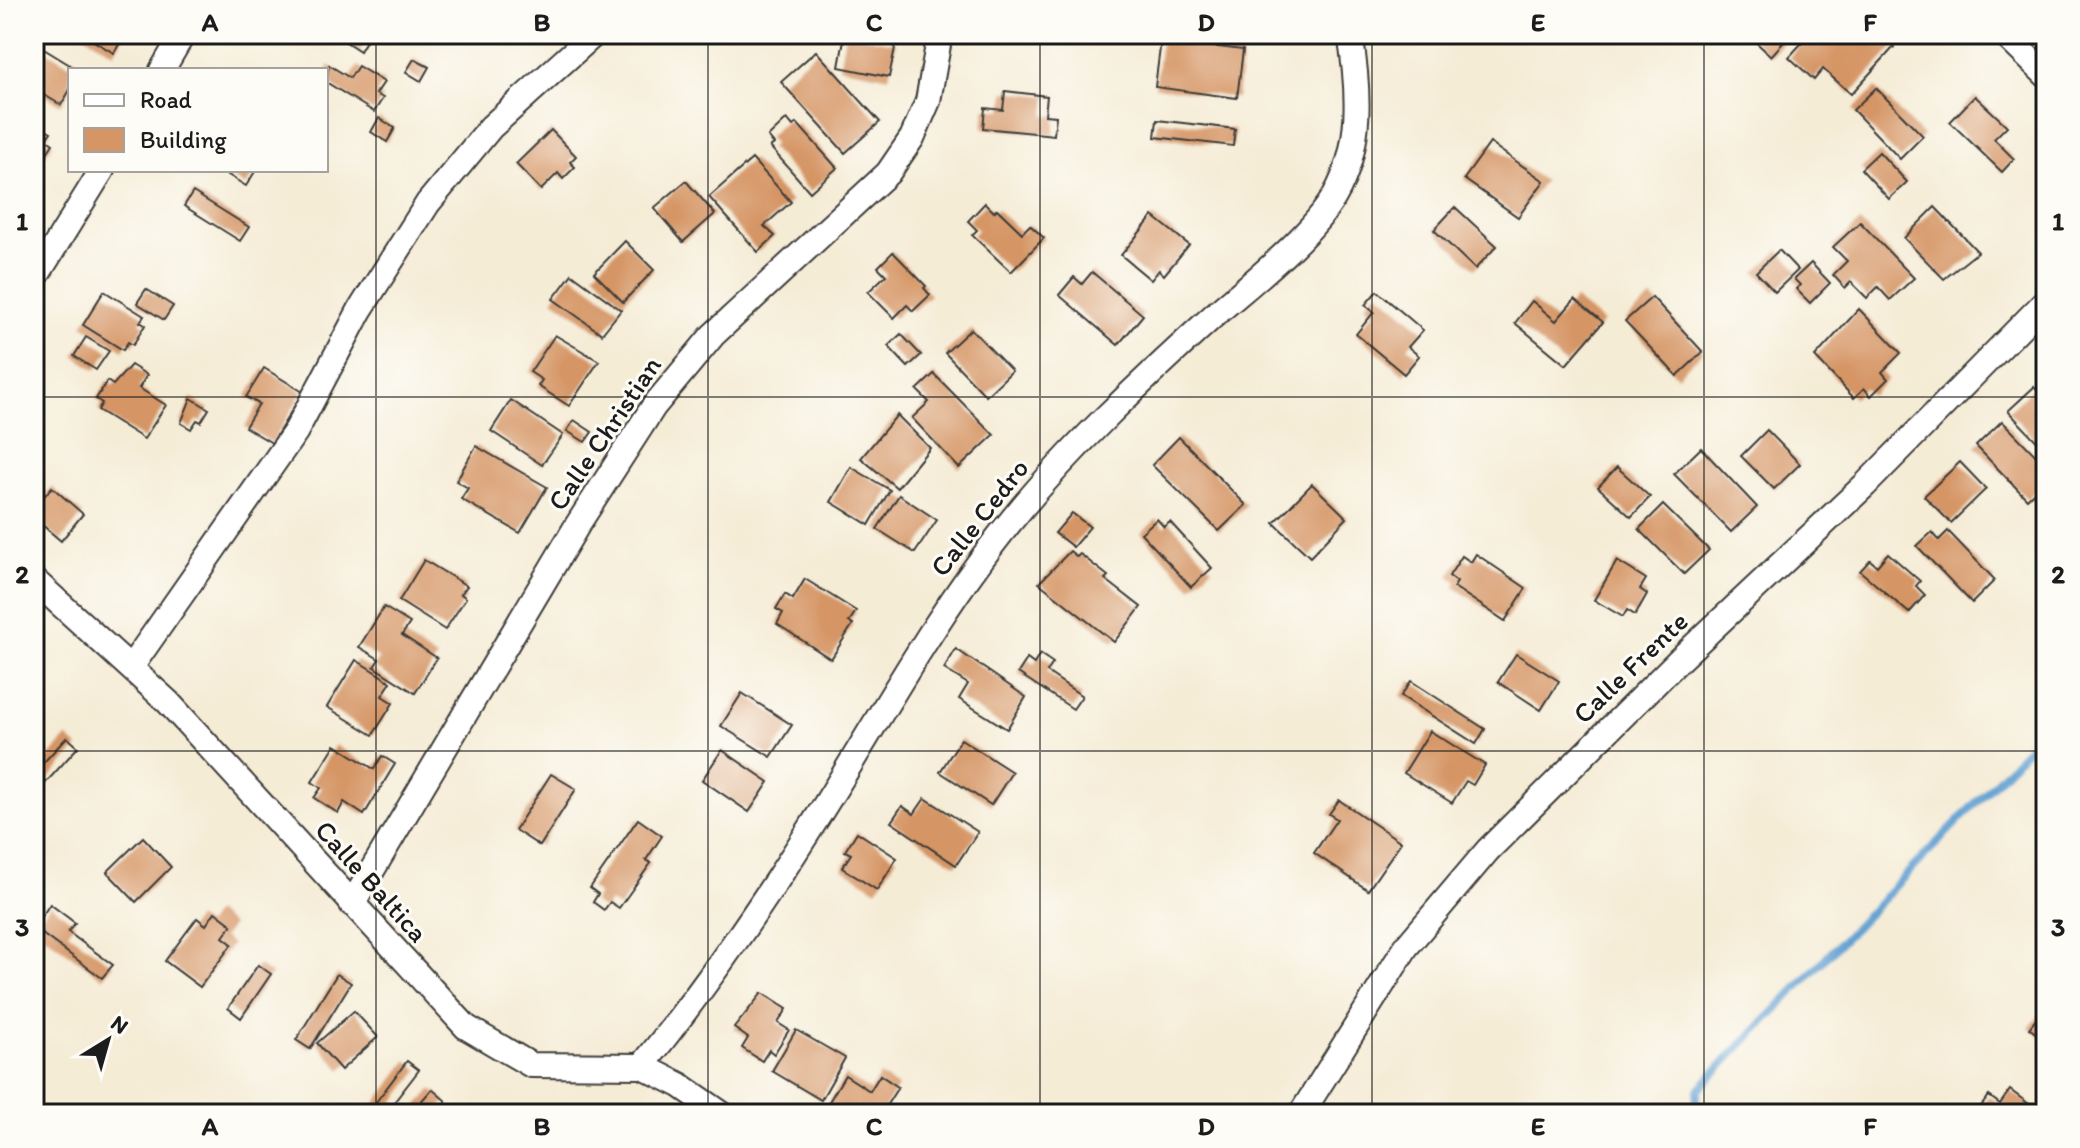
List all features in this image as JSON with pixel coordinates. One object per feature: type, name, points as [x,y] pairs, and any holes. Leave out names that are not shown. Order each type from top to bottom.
[{"type":"street","points":[[163,68],[183,34]]},
{"type":"street","points":[[131,667],[296,431],[360,310],[428,203],[491,127],[594,34]]},
{"type":"street","name":"Calle Christian","points":[[352,904],[578,524],[654,406],[713,335],[888,173],[912,138],[928,101],[940,34]]},
{"type":"street","name":"Calle Cedro","points":[[642,1066],[701,991],[811,828],[918,653],[1009,524],[1057,465],[1287,250],[1332,201],[1347,171],[1355,136],[1357,97],[1350,34]]},
{"type":"street","points":[[2004,34],[2046,75]]},
{"type":"street","points":[[34,280],[101,172]]},
{"type":"street","name":"Calle Frente","points":[[1301,1114],[1406,947],[1488,850],[1680,659],[1865,485],[2046,301]]},
{"type":"street","name":"Calle Baltica","points":[[34,580],[168,702],[466,1027],[531,1065],[642,1066],[680,1085],[722,1114]]},
{"type":"building","points":[[82,34],[125,34],[114,53]]},
{"type":"building","points":[[334,34],[370,34],[360,51]]},
{"type":"building","points":[[845,34],[896,43],[889,77],[839,67]]},
{"type":"building","points":[[1747,34],[1791,34],[1771,56]]},
{"type":"building","points":[[1810,34],[1879,34],[1894,47],[1851,94],[1823,69],[1814,80],[1789,57]]},
{"type":"building","points":[[1161,40],[1243,50],[1237,98],[1155,87]]},
{"type":"building","points":[[34,43],[75,68],[68,68],[68,93],[61,105],[34,89]]},
{"type":"building","points":[[816,51],[880,122],[845,153],[781,82]]},
{"type":"building","points":[[414,59],[429,67],[421,81],[406,72]]},
{"type":"building","points":[[329,65],[350,78],[358,66],[384,82],[376,94],[383,98],[374,112],[328,83]]},
{"type":"building","points":[[1876,88],[1923,136],[1900,159],[1853,110]]},
{"type":"building","points":[[1005,91],[1047,96],[1045,115],[1056,116],[1054,135],[983,128],[985,108],[1003,110]]},
{"type":"building","points":[[1975,96],[2007,126],[1994,139],[2014,159],[2002,172],[1950,122]]},
{"type":"building","points":[[379,118],[395,128],[387,142],[371,132]]},
{"type":"building","points":[[787,119],[793,126],[797,123],[837,168],[810,192],[770,147],[774,144],[768,137]]},
{"type":"building","points":[[1157,120],[1235,129],[1233,146],[1155,137]]},
{"type":"building","points":[[34,122],[51,132],[46,139],[53,144],[45,156],[38,152],[34,159]]},
{"type":"building","points":[[551,130],[576,156],[570,162],[575,167],[563,179],[558,173],[541,190],[516,164]]},
{"type":"building","points":[[1490,143],[1544,181],[1518,217],[1464,179]]},
{"type":"building","points":[[1879,152],[1907,182],[1889,199],[1861,169]]},
{"type":"building","points":[[752,159],[791,202],[764,226],[775,236],[758,252],[709,197]]},
{"type":"building","points":[[223,172],[255,172],[246,186]]},
{"type":"building","points":[[686,181],[715,214],[683,242],[654,208]]},
{"type":"building","points":[[193,192],[249,227],[240,241],[184,206]]},
{"type":"building","points":[[985,203],[994,212],[997,209],[1022,233],[1030,225],[1044,238],[1011,272],[972,235],[977,230],[968,221]]},
{"type":"building","points":[[1455,207],[1497,246],[1475,269],[1434,230]]},
{"type":"building","points":[[1935,207],[1978,252],[1944,279],[1904,238]]},
{"type":"building","points":[[1153,216],[1189,245],[1164,275],[1159,270],[1151,280],[1121,255]]},
{"type":"building","points":[[1860,222],[1914,278],[1890,300],[1878,287],[1867,298],[1851,282],[1845,288],[1833,275],[1847,261],[1833,247]]},
{"type":"building","points":[[625,241],[654,270],[623,302],[594,273]]},
{"type":"building","points":[[1779,250],[1798,270],[1775,292],[1756,272]]},
{"type":"building","points":[[893,252],[926,286],[924,288],[930,295],[913,311],[907,305],[894,318],[868,292],[886,275],[878,267]]},
{"type":"building","points":[[1811,263],[1830,283],[1810,303],[1796,289],[1800,285],[1794,279]]},
{"type":"building","points":[[1092,272],[1143,315],[1118,345],[1059,295],[1074,277],[1082,284]]},
{"type":"building","points":[[572,274],[621,310],[602,334],[553,299]]},
{"type":"building","points":[[146,289],[173,306],[164,320],[137,303]]},
{"type":"building","points":[[104,291],[144,316],[140,322],[145,325],[133,345],[128,342],[123,350],[83,325]]},
{"type":"building","points":[[1377,291],[1423,330],[1408,347],[1419,356],[1404,374],[1356,334],[1374,312],[1365,305]]},
{"type":"building","points":[[1652,297],[1703,352],[1677,376],[1625,321]]},
{"type":"building","points":[[1575,299],[1603,322],[1566,365],[1515,323],[1532,301],[1556,321]]},
{"type":"building","points":[[1859,309],[1901,353],[1882,372],[1888,379],[1871,396],[1864,388],[1854,398],[1815,357]]},
{"type":"building","points":[[971,329],[1012,371],[986,396],[945,353]]},
{"type":"building","points":[[901,334],[921,355],[908,367],[888,346]]},
{"type":"building","points":[[555,335],[599,361],[569,406],[538,386],[542,380],[530,372]]},
{"type":"building","points":[[86,337],[109,351],[96,370],[74,356]]},
{"type":"building","points":[[131,365],[147,375],[139,388],[166,405],[144,439],[98,410],[102,403],[96,399],[107,381],[113,385]]},
{"type":"building","points":[[264,368],[303,392],[272,443],[245,427],[259,404],[246,397]]},
{"type":"building","points":[[934,374],[994,435],[959,468],[912,418],[929,402],[917,390]]},
{"type":"building","points":[[2034,387],[2040,393],[2046,387],[2046,451],[2008,411]]},
{"type":"building","points":[[191,398],[209,409],[201,422],[197,420],[191,429],[181,423]]},
{"type":"building","points":[[511,400],[563,435],[542,465],[491,431]]},
{"type":"building","points":[[897,415],[930,448],[897,488],[861,458]]},
{"type":"building","points":[[574,420],[592,432],[585,442],[567,431]]},
{"type":"building","points":[[2002,421],[2046,466],[2046,481],[2027,499],[1976,446]]},
{"type":"building","points":[[1767,430],[1800,464],[1774,489],[1741,456]]},
{"type":"building","points":[[1179,437],[1246,505],[1219,531],[1152,465]]},
{"type":"building","points":[[476,446],[547,487],[520,533],[461,499],[468,488],[456,481]]},
{"type":"building","points":[[1701,448],[1757,507],[1731,532],[1674,474]]},
{"type":"building","points":[[1960,462],[1986,489],[1951,523],[1924,496]]},
{"type":"building","points":[[851,467],[890,490],[869,525],[831,502]]},
{"type":"building","points":[[1617,467],[1650,497],[1631,517],[1598,487]]},
{"type":"building","points":[[1312,484],[1347,518],[1310,557],[1274,523]]},
{"type":"building","points":[[52,487],[83,514],[61,541],[34,518],[34,508]]},
{"type":"building","points":[[899,495],[937,520],[915,553],[877,529]]},
{"type":"building","points":[[1663,505],[1709,550],[1684,574],[1639,529]]},
{"type":"building","points":[[1072,513],[1090,527],[1073,547],[1055,533]]},
{"type":"building","points":[[1157,519],[1164,527],[1170,522],[1212,568],[1191,587],[1141,533]]},
{"type":"building","points":[[1948,531],[1995,580],[1972,603],[1917,546],[1932,532],[1939,540]]},
{"type":"building","points":[[1070,551],[1077,557],[1080,554],[1108,576],[1105,579],[1141,607],[1114,642],[1039,583]]},
{"type":"building","points":[[1888,553],[1920,581],[1916,586],[1925,595],[1909,613],[1860,571],[1870,560],[1877,566]]},
{"type":"building","points":[[1476,554],[1526,588],[1505,621],[1454,587],[1457,582],[1449,576],[1462,556],[1471,562]]},
{"type":"building","points":[[424,560],[467,586],[461,594],[466,598],[445,630],[399,601]]},
{"type":"building","points":[[1617,561],[1646,579],[1640,589],[1647,594],[1635,615],[1627,610],[1623,617],[1594,600]]},
{"type":"building","points":[[805,579],[856,611],[849,622],[853,624],[831,659],[777,624],[783,613],[776,609],[785,594],[793,599]]},
{"type":"building","points":[[384,607],[410,623],[402,635],[437,658],[415,693],[374,667],[379,659],[359,647]]},
{"type":"building","points":[[956,649],[1026,697],[1007,729],[959,699],[968,684],[944,669]]},
{"type":"building","points":[[1040,654],[1053,663],[1047,672],[1082,696],[1073,709],[1018,673],[1027,659],[1034,664]]},
{"type":"building","points":[[1516,654],[1559,681],[1541,710],[1498,682]]},
{"type":"building","points":[[356,660],[391,682],[382,696],[393,703],[373,735],[327,707]]},
{"type":"building","points":[[1411,681],[1485,729],[1476,744],[1401,696]]},
{"type":"building","points":[[742,693],[792,725],[771,757],[721,726]]},
{"type":"building","points":[[1430,731],[1485,765],[1473,785],[1466,781],[1452,803],[1404,773]]},
{"type":"building","points":[[67,737],[78,747],[41,788],[34,781],[34,773]]},
{"type":"building","points":[[961,739],[1012,772],[991,805],[940,772]]},
{"type":"building","points":[[335,745],[374,769],[382,756],[395,764],[364,815],[344,802],[338,813],[314,798],[321,788],[312,782]]},
{"type":"building","points":[[722,750],[769,782],[749,812],[702,780]]},
{"type":"building","points":[[551,774],[576,789],[540,846],[515,830]]},
{"type":"building","points":[[925,798],[978,832],[956,865],[891,822],[902,806],[914,814]]},
{"type":"building","points":[[1339,800],[1401,842],[1368,890],[1314,853],[1337,819],[1329,814]]},
{"type":"building","points":[[638,819],[662,836],[646,860],[651,863],[619,908],[610,902],[604,910],[593,902],[598,894],[590,888]]},
{"type":"building","points":[[857,832],[897,858],[877,890],[842,868],[851,854],[845,851]]},
{"type":"building","points":[[143,837],[171,867],[136,902],[107,872]]},
{"type":"building","points":[[50,904],[75,923],[68,932],[113,965],[102,978],[34,928]]},
{"type":"building","points":[[215,912],[232,925],[223,937],[232,944],[200,987],[165,961],[197,918],[206,925]]},
{"type":"building","points":[[258,965],[271,974],[241,1018],[228,1008]]},
{"type":"building","points":[[337,974],[351,983],[310,1049],[296,1040]]},
{"type":"building","points":[[762,993],[787,1009],[778,1023],[789,1030],[774,1054],[769,1050],[762,1061],[742,1048],[748,1038],[734,1028]]},
{"type":"building","points":[[2046,1007],[2046,1041],[2029,1028]]},
{"type":"building","points":[[354,1011],[378,1037],[341,1070],[317,1043]]},
{"type":"building","points":[[796,1030],[845,1058],[821,1100],[772,1071]]},
{"type":"building","points":[[407,1061],[419,1070],[385,1114],[367,1114]]},
{"type":"building","points":[[845,1075],[870,1091],[880,1075],[898,1087],[881,1114],[841,1114],[827,1105]]},
{"type":"building","points":[[432,1089],[446,1101],[435,1114],[410,1114]]},
{"type":"building","points":[[2010,1090],[2037,1110],[2034,1114],[1975,1114],[1989,1096],[2000,1104]]},
{"type":"waterway","points":[[1694,1114],[1698,1090],[2046,730]]}]
